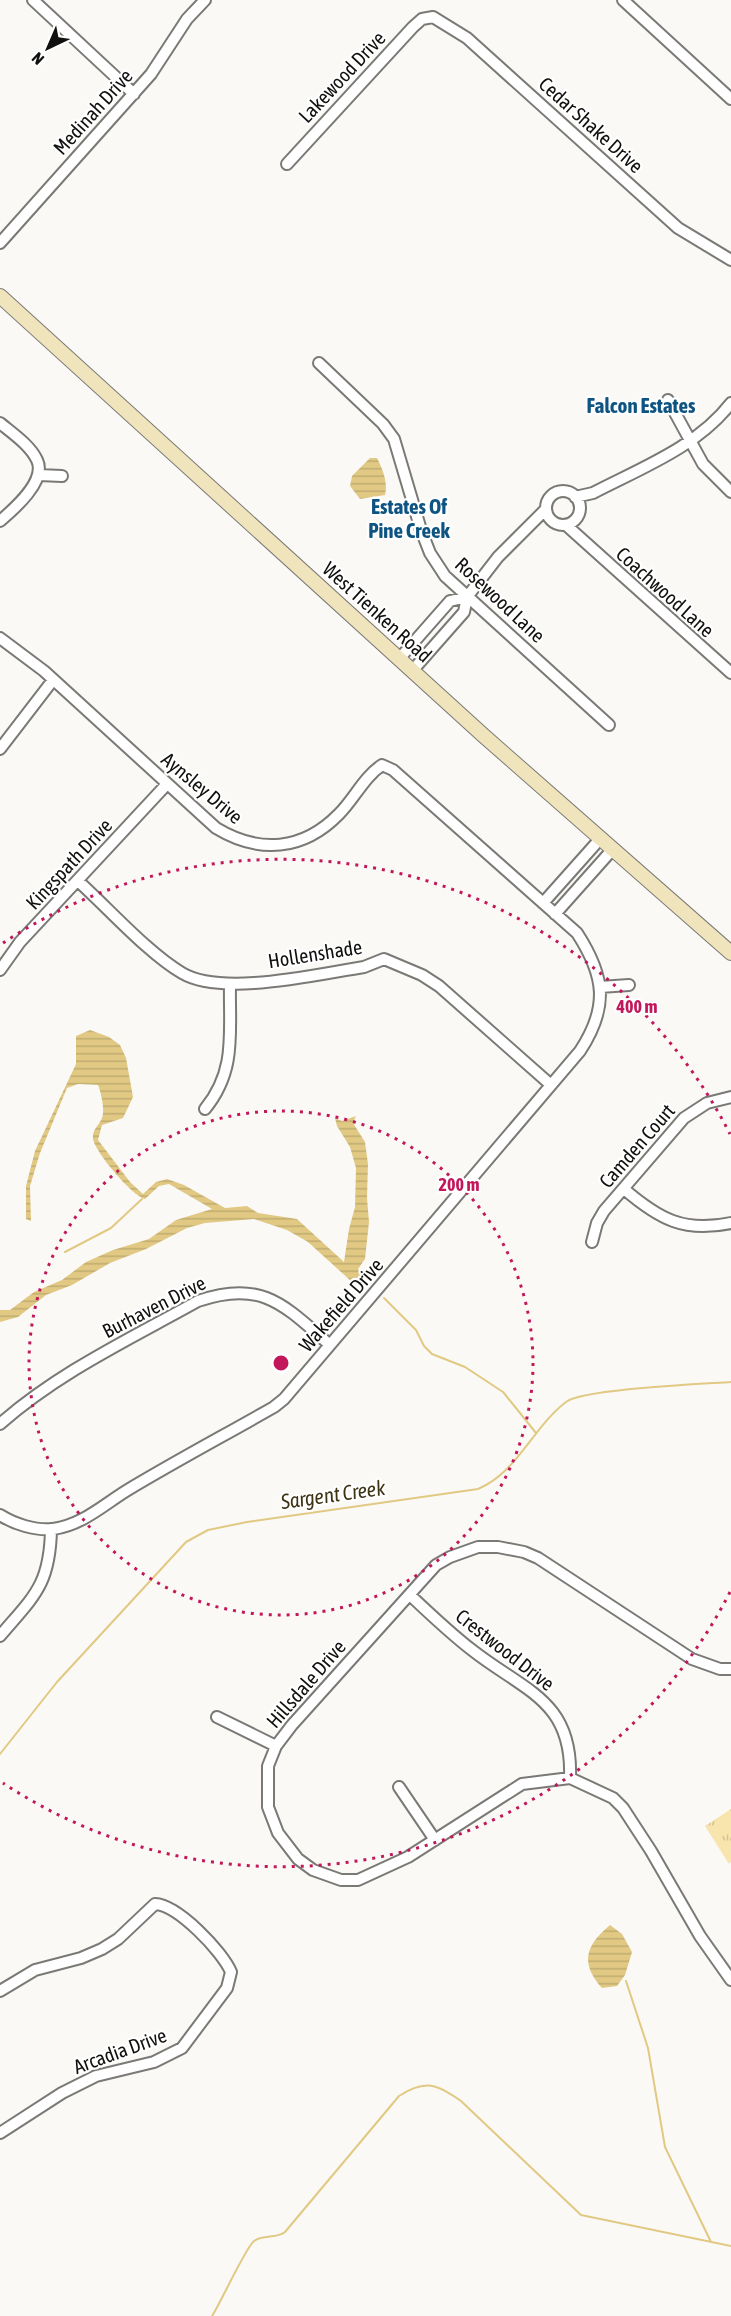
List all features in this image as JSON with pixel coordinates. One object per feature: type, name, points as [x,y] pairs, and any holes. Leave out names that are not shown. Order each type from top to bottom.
[{"type":"street","points":[[33,0],[134,94]]},
{"type":"street","name":"Medinah Drive","points":[[0,243],[134,94],[159,64],[187,19],[205,0]]},
{"type":"street","points":[[623,0],[731,99]]},
{"type":"street","name":"Lakewood Drive","points":[[286,164],[413,27],[428,18]]},
{"type":"street","name":"Cedar Shake Drive","points":[[428,18],[442,20],[467,38],[678,228],[731,260]]},
{"type":"street","name":"West Tienken Road","points":[[0,296],[412,671],[731,953]]},
{"type":"street","name":"Rosewood Lane","points":[[320,363],[383,424],[394,439],[430,553],[445,576],[609,725]]},
{"type":"street","points":[[668,400],[703,464],[731,492]]},
{"type":"street","points":[[412,671],[464,612],[467,597],[498,556],[546,509],[550,498],[559,492],[575,497],[593,493],[691,441],[712,425],[731,403]]},
{"type":"street","points":[[0,423],[31,451],[38,461],[39,475],[31,488],[0,521]]},
{"type":"street","points":[[39,475],[62,476]]},
{"type":"street","points":[[530,526],[552,522],[571,522],[593,493]]},
{"type":"street","points":[[575,497],[580,508]]},
{"type":"street","points":[[546,509],[552,522]]},
{"type":"street","name":"Coachwood Lane","points":[[571,522],[577,535],[586,545],[731,673]]},
{"type":"street","points":[[399,659],[450,601],[467,597]]},
{"type":"street","name":"Aynsley Drive","points":[[0,638],[53,680],[216,828],[234,839],[256,846],[276,847],[307,838],[339,814],[373,772],[382,765],[393,770],[577,933],[592,957],[600,987]]},
{"type":"street","points":[[0,749],[53,680]]},
{"type":"street","name":"Kingspath Drive","points":[[0,970],[20,942],[167,784]]},
{"type":"street","points":[[543,903],[600,838]]},
{"type":"street","points":[[555,914],[612,849]]},
{"type":"street","name":"Hollenshade","points":[[78,881],[168,963],[183,974],[198,980],[230,984],[364,967],[384,959],[422,975],[439,986],[551,1085]]},
{"type":"street","points":[[205,1109],[218,1092],[226,1074],[230,984]]},
{"type":"street","points":[[600,987],[629,986]]},
{"type":"street","name":"Wakefield Drive","points":[[51,1529],[98,1512],[124,1492],[274,1407],[330,1345],[590,1036],[597,1019],[600,987]]},
{"type":"street","name":"Camden Court","points":[[592,1242],[597,1222],[604,1211],[684,1118],[707,1103],[731,1097]]},
{"type":"street","points":[[624,1189],[641,1203],[678,1223],[707,1228],[731,1223]]},
{"type":"street","name":"Burhaven Drive","points":[[0,1424],[30,1398],[58,1379],[198,1301],[220,1293],[239,1292],[277,1302],[330,1345]]},
{"type":"street","points":[[0,1515],[25,1526],[51,1529],[50,1560],[45,1579],[0,1636]]},
{"type":"street","name":"Hillsdale Drive","points":[[570,1778],[522,1784],[408,1857],[358,1880],[341,1880],[313,1870],[298,1859],[285,1843],[270,1813],[267,1779],[276,1746],[436,1565],[450,1557],[478,1547],[509,1548],[538,1558],[692,1659],[731,1669]]},
{"type":"street","name":"Crestwood Drive","points":[[410,1595],[473,1651],[539,1697],[555,1714],[569,1744],[570,1778]]},
{"type":"street","points":[[217,1717],[276,1746]]},
{"type":"street","points":[[570,1778],[613,1798],[623,1808],[700,1936],[731,1980]]},
{"type":"street","points":[[399,1786],[435,1840]]},
{"type":"street","name":"Arcadia Drive","points":[[0,1991],[34,1970],[81,1958],[102,1949],[118,1940],[145,1911],[160,1904],[176,1911],[221,1955],[231,1972],[231,1981],[193,2036],[176,2052],[154,2062],[96,2076],[62,2093],[0,2133]]},
{"type":"green space","points":[[731,1809],[731,1862],[729,1864],[705,1826]]},
{"type":"shaded area","points":[[370,458],[377,458],[381,467],[385,481],[385,495],[360,499],[350,486],[352,476]]},
{"type":"shaded area","points":[[90,1030],[109,1037],[120,1045],[126,1058],[133,1097],[123,1118],[102,1125],[98,1140],[130,1182],[143,1194],[156,1182],[167,1179],[184,1185],[225,1208],[247,1206],[258,1213],[297,1219],[344,1262],[355,1207],[356,1168],[350,1147],[337,1126],[335,1118],[342,1121],[356,1116],[353,1123],[365,1142],[368,1164],[369,1222],[365,1259],[358,1269],[365,1279],[352,1282],[308,1242],[287,1230],[254,1219],[205,1223],[187,1228],[146,1249],[110,1263],[72,1285],[46,1295],[18,1317],[0,1322],[0,1310],[10,1310],[34,1292],[62,1280],[86,1262],[113,1250],[149,1239],[176,1220],[212,1209],[169,1184],[159,1186],[145,1199],[123,1182],[100,1153],[93,1139],[103,1115],[98,1085],[78,1084],[67,1088],[40,1153],[30,1186],[31,1221],[26,1219],[26,1186],[35,1151],[76,1064],[76,1036]]},
{"type":"shaded area","points":[[610,1925],[622,1934],[632,1952],[625,1975],[617,1986],[602,1988],[590,1971],[588,1955],[595,1940]]},
{"type":"waterway","points":[[65,1252],[111,1228],[142,1199]]},
{"type":"waterway","points":[[384,1298],[416,1330],[424,1346],[432,1354],[465,1367],[503,1392],[536,1433]]},
{"type":"waterway","name":"Sargent Creek","points":[[0,1754],[57,1682],[186,1542],[208,1530],[247,1522],[478,1489],[504,1472],[554,1413],[566,1402],[577,1397],[618,1390],[731,1382]]},
{"type":"waterway","points":[[626,1981],[648,2048],[665,2147],[711,2242]]},
{"type":"waterway","points":[[212,2316],[250,2245],[262,2238],[285,2232],[399,2096],[416,2087],[438,2087],[461,2101],[581,2215],[731,2246]]},
{"type":"district","name":"Falcon Estates","points":[[641,406]]},
{"type":"district","name":"Estates Of Pine Creek","points":[[409,519]]}]
